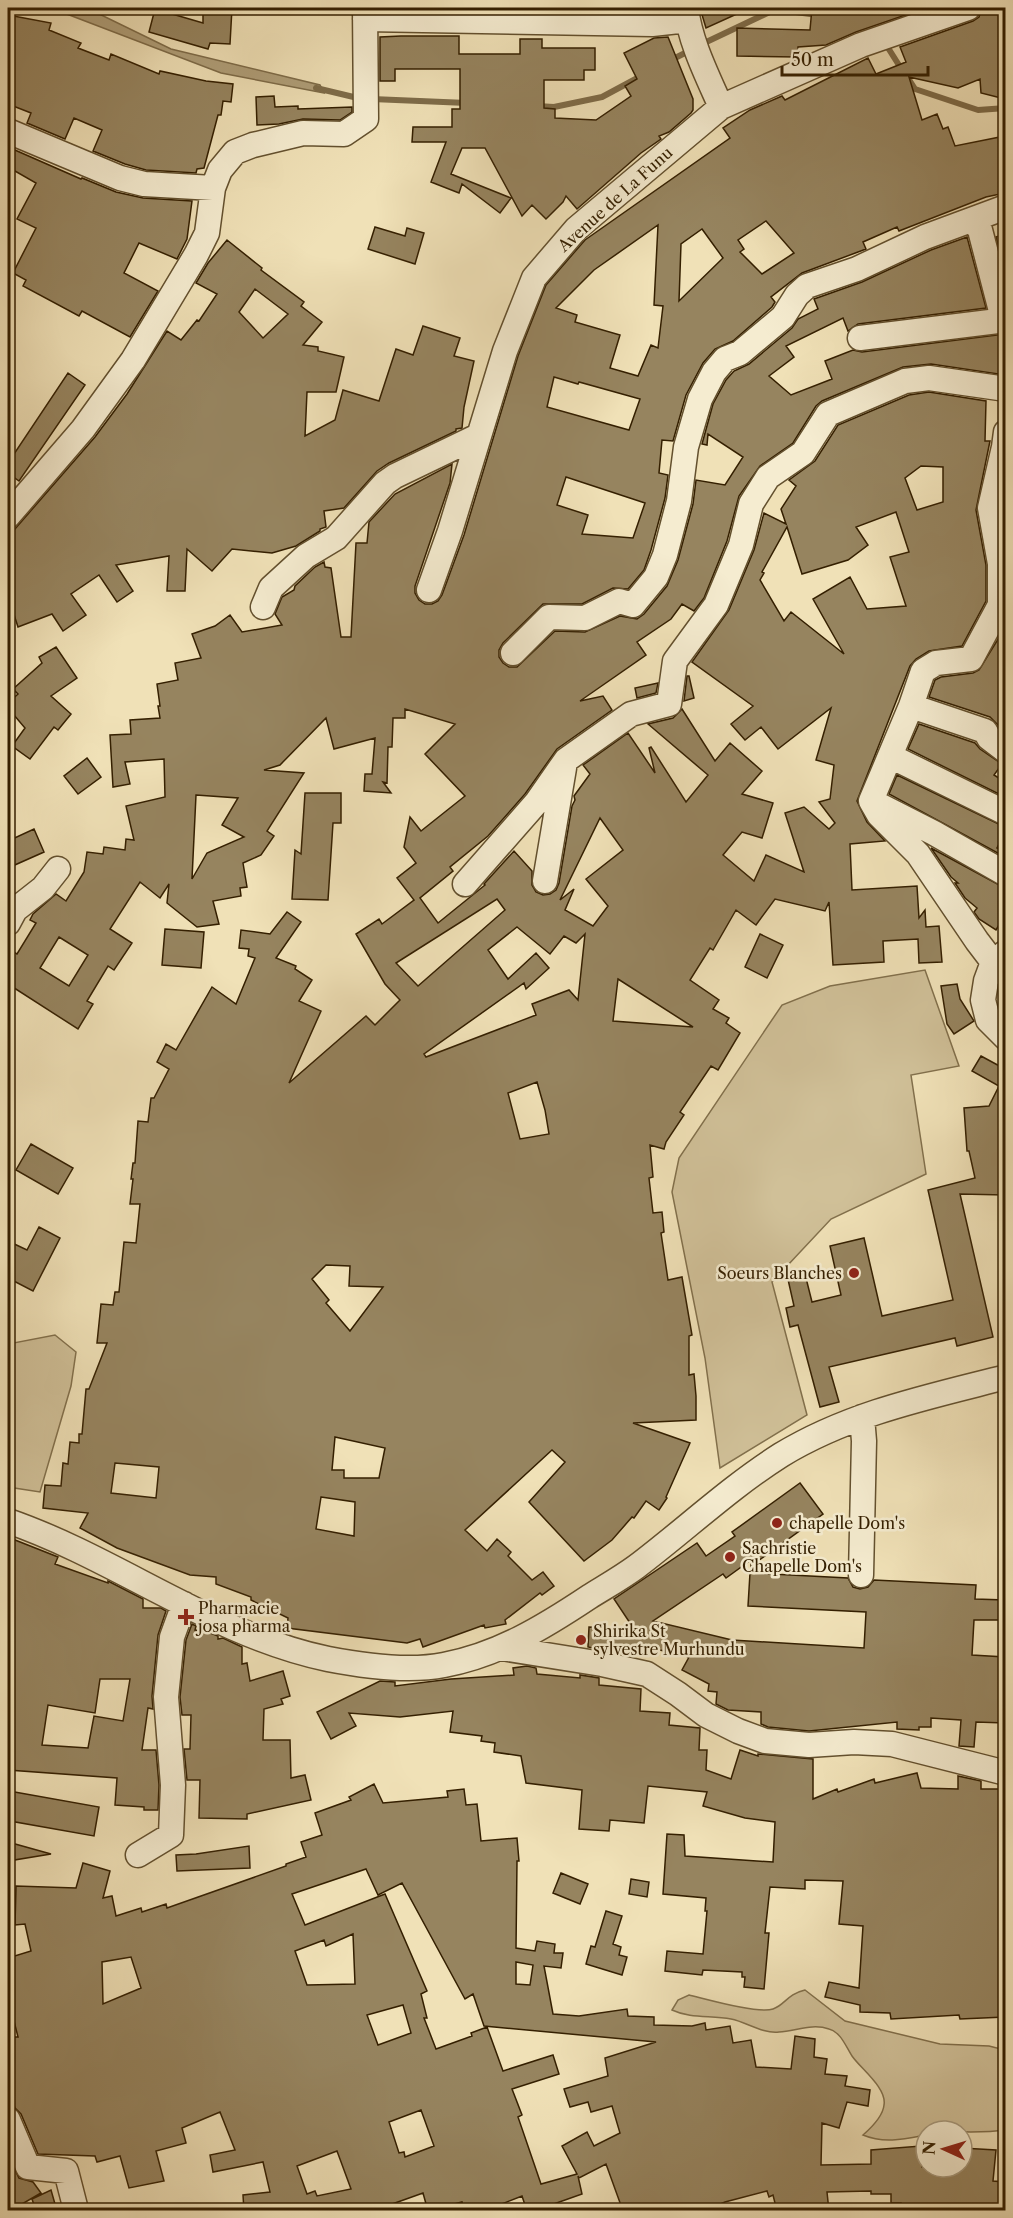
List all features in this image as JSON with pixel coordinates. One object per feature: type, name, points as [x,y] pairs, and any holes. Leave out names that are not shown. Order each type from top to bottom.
[{"type":"street","name":"Avenue de La Funu","points":[[429,590],[450,531],[505,351],[534,278],[576,229],[721,107],[861,45],[968,8]]},
{"type":"street","points":[[10,509],[83,429],[133,360],[200,247],[207,232],[213,188],[220,170],[235,152],[253,145],[303,134],[344,134],[366,119],[365,13],[652,24],[692,31],[721,107]]},
{"type":"street","points":[[8,131],[120,178],[144,184],[213,188]]},
{"type":"street","points":[[513,653],[549,617],[585,618],[619,601],[633,605],[656,577],[672,531],[679,501],[686,447],[700,399],[714,372],[725,359],[740,352],[783,317],[797,295],[807,286],[1005,207]]},
{"type":"street","points":[[860,338],[1005,320],[980,230],[973,220]]},
{"type":"street","points":[[465,884],[536,803],[566,760],[631,714],[669,704],[675,661],[716,605],[741,545],[751,504],[768,477],[803,453],[828,414],[895,385],[921,379],[972,383],[1005,389]]},
{"type":"street","points":[[871,801],[911,706],[923,671],[936,663],[970,659],[1003,608],[998,508],[1005,432]]},
{"type":"street","points":[[263,607],[271,588],[306,556],[336,538],[385,483],[478,436]]},
{"type":"street","points":[[911,706],[985,731],[989,738],[1005,751]]},
{"type":"street","points":[[890,756],[1005,813]]},
{"type":"street","points":[[545,881],[566,760]]},
{"type":"street","points":[[871,801],[934,833],[1005,874]]},
{"type":"street","points":[[871,801],[879,814],[918,854],[977,941],[999,957],[986,981],[983,1000],[988,1020],[1005,1038]]},
{"type":"street","points":[[8,923],[15,910],[42,888],[58,869]]},
{"type":"street","points":[[8,1521],[91,1555],[228,1626],[287,1648],[329,1659],[388,1668],[443,1665],[502,1648],[545,1626],[635,1568],[706,1509],[780,1456],[829,1429],[899,1404],[1005,1377]]},
{"type":"street","points":[[861,1575],[864,1441],[862,1417]]},
{"type":"street","points":[[138,1855],[171,1835],[173,1785],[166,1697],[172,1637],[184,1604]]},
{"type":"street","points":[[502,1648],[647,1674],[706,1715],[765,1741],[809,1745],[854,1742],[892,1744],[1005,1773]]},
{"type":"street","points":[[8,2120],[28,2166],[66,2171],[76,2211]]},
{"type":"shaded area","points":[[51,8],[87,8],[171,49],[320,85],[324,93],[221,73]]},
{"type":"shaded area","points":[[925,970],[959,1066],[911,1075],[926,1174],[831,1219],[772,1282],[807,1415],[720,1468],[705,1358],[672,1192],[679,1158],[782,1005],[830,986]]},
{"type":"shaded area","points":[[55,1335],[76,1352],[71,1386],[40,1492],[8,1487],[8,1344]]},
{"type":"shaded area","points":[[805,1990],[845,2021],[940,2044],[989,2046],[1005,2050],[1005,2130],[974,2132],[974,2119],[914,2119],[914,2137],[894,2140],[871,2138],[863,2135],[881,2113],[884,2105],[882,2092],[852,2056],[840,2036],[833,2031],[816,2027],[773,2032],[731,2019],[686,2015],[672,2010],[678,2000],[689,1995],[744,2008],[766,2010],[781,2005],[794,1994]]},
{"type":"building","points":[[203,8],[232,8],[230,44],[210,43],[208,49],[149,32],[155,9],[203,23]]},
{"type":"building","points":[[700,8],[750,8],[706,28]]},
{"type":"building","points":[[812,8],[926,8],[826,45],[798,47],[797,57],[737,56],[737,28],[810,30]]},
{"type":"building","points":[[982,8],[1005,8],[1005,99],[981,93],[980,79],[958,88],[909,77],[922,120],[937,114],[943,129],[948,127],[955,146],[1005,136],[1005,193],[986,197],[899,231],[897,227],[863,242],[866,249],[802,273],[771,297],[775,302],[772,307],[733,341],[715,349],[703,363],[686,395],[673,441],[662,440],[659,473],[668,475],[665,498],[644,570],[628,589],[613,588],[582,604],[543,604],[503,643],[499,650],[499,657],[509,667],[517,667],[555,631],[585,632],[620,616],[637,619],[644,614],[667,586],[678,560],[693,504],[696,480],[725,485],[743,457],[708,434],[707,445],[702,444],[713,404],[726,380],[734,371],[749,364],[792,328],[798,319],[818,309],[814,299],[862,282],[931,250],[967,237],[986,308],[858,324],[848,331],[843,318],[786,346],[794,357],[769,376],[791,395],[832,379],[825,361],[853,350],[862,352],[1005,334],[1005,375],[931,364],[903,367],[822,401],[816,406],[793,443],[760,466],[739,496],[727,541],[704,598],[694,611],[682,604],[671,619],[637,642],[646,655],[580,701],[603,696],[612,710],[557,749],[525,794],[488,836],[450,867],[453,871],[420,898],[438,923],[485,885],[514,851],[532,871],[532,885],[536,892],[543,895],[556,890],[574,796],[590,774],[583,765],[628,733],[655,773],[649,748],[651,747],[686,802],[708,775],[648,724],[673,718],[682,709],[715,761],[730,743],[762,771],[742,794],[773,803],[762,838],[742,832],[723,855],[754,881],[766,855],[804,872],[785,813],[804,807],[829,829],[835,823],[819,802],[830,799],[834,765],[816,760],[831,708],[778,749],[761,727],[745,740],[731,724],[753,706],[692,662],[729,610],[754,550],[764,513],[786,524],[781,509],[796,486],[789,480],[815,461],[838,425],[909,395],[929,392],[986,401],[985,441],[990,441],[976,510],[986,565],[986,601],[962,646],[929,651],[910,666],[857,801],[867,822],[885,841],[850,844],[852,890],[917,886],[919,918],[925,910],[926,927],[939,926],[942,962],[919,963],[918,939],[883,941],[884,962],[833,965],[829,902],[825,911],[775,899],[756,925],[736,910],[713,950],[710,948],[690,980],[719,1000],[713,1009],[729,1018],[726,1023],[740,1033],[718,1070],[711,1066],[680,1112],[684,1115],[666,1142],[664,1149],[650,1145],[653,1177],[649,1178],[653,1213],[662,1212],[664,1232],[661,1233],[668,1280],[682,1277],[692,1335],[689,1336],[689,1375],[694,1374],[696,1396],[696,1420],[633,1423],[690,1443],[667,1498],[659,1510],[646,1501],[634,1518],[632,1517],[612,1540],[584,1561],[529,1502],[565,1462],[552,1450],[465,1530],[487,1551],[497,1539],[511,1552],[508,1556],[532,1580],[543,1572],[554,1586],[542,1595],[540,1593],[505,1620],[506,1624],[485,1628],[484,1625],[423,1647],[420,1639],[407,1643],[287,1628],[288,1618],[251,1600],[251,1597],[216,1584],[216,1577],[190,1575],[117,1548],[80,1528],[88,1513],[43,1508],[45,1485],[61,1486],[63,1463],[68,1464],[70,1442],[79,1443],[79,1434],[82,1434],[86,1389],[89,1389],[107,1343],[97,1343],[101,1304],[113,1305],[115,1292],[119,1292],[124,1242],[136,1243],[140,1204],[130,1204],[138,1121],[148,1122],[151,1098],[154,1098],[169,1069],[157,1062],[166,1044],[176,1050],[212,987],[236,1004],[255,958],[248,956],[249,949],[239,948],[241,930],[270,934],[287,912],[301,922],[276,958],[296,966],[295,969],[312,980],[299,1001],[321,1011],[289,1083],[366,1016],[375,1025],[400,1000],[385,984],[356,934],[379,919],[382,924],[414,900],[397,878],[416,863],[404,847],[410,817],[421,831],[465,796],[425,754],[455,724],[405,709],[405,718],[393,718],[392,747],[388,747],[387,783],[383,782],[391,793],[364,791],[365,774],[372,774],[375,738],[334,749],[326,718],[280,765],[264,770],[304,773],[267,831],[274,836],[261,855],[243,863],[247,887],[240,888],[241,896],[213,901],[219,924],[197,927],[167,903],[169,884],[160,898],[140,882],[110,929],[132,943],[114,970],[108,966],[87,1001],[93,1004],[78,1029],[8,984],[8,949],[17,954],[36,923],[30,920],[33,914],[56,894],[66,901],[84,872],[87,852],[103,854],[104,847],[125,850],[126,839],[134,840],[126,806],[165,797],[164,759],[125,762],[130,784],[113,787],[110,735],[131,734],[130,720],[160,718],[157,684],[178,680],[175,663],[201,658],[192,634],[215,626],[230,615],[242,632],[282,625],[275,614],[282,597],[294,590],[295,586],[315,567],[324,562],[325,567],[331,568],[341,637],[351,637],[356,543],[367,543],[369,522],[395,494],[452,464],[450,483],[415,586],[415,593],[425,604],[438,601],[464,535],[518,356],[546,285],[585,240],[730,138],[723,128],[750,110],[782,96],[785,100],[868,58],[876,74],[906,62],[900,47],[979,17]],"holes":[[[766,221],[794,253],[762,274],[740,252],[744,249],[738,240]],[[658,225],[654,305],[663,306],[658,348],[651,345],[638,376],[610,368],[620,335],[575,322],[577,315],[556,308],[594,270]],[[702,229],[723,258],[679,301],[681,244]],[[554,377],[640,399],[629,430],[547,407]],[[921,466],[943,467],[943,502],[917,510],[905,478]],[[566,477],[645,503],[633,538],[582,534],[588,515],[557,505]],[[896,512],[909,552],[890,557],[906,606],[867,609],[850,577],[813,599],[844,654],[791,612],[784,621],[760,580],[764,573],[762,572],[787,527],[802,574],[848,560],[868,545],[856,527]],[[196,795],[238,798],[222,825],[244,837],[207,853],[192,879]],[[600,818],[623,850],[586,879],[608,906],[593,926],[565,910],[574,889],[560,900]],[[497,899],[505,910],[418,986],[396,963]],[[517,927],[550,954],[564,936],[576,943],[585,934],[578,1000],[569,990],[532,1004],[536,1015],[426,1057],[424,1054],[524,983],[526,989],[549,968],[536,953],[508,979],[488,950]],[[59,937],[88,955],[69,986],[40,968]],[[618,979],[693,1027],[613,1021]],[[537,1082],[549,1134],[520,1139],[508,1093]],[[326,1265],[350,1266],[349,1286],[383,1287],[350,1331],[326,1303],[329,1300],[312,1279]],[[335,1437],[385,1448],[379,1478],[344,1478],[344,1470],[332,1470]],[[115,1463],[159,1467],[156,1498],[111,1493]],[[321,1497],[355,1502],[354,1536],[316,1529]]]},
{"type":"building","points":[[8,15],[51,23],[49,30],[81,43],[78,48],[109,60],[111,54],[159,74],[160,71],[233,84],[231,102],[223,101],[221,115],[218,115],[204,168],[197,169],[196,173],[146,170],[125,164],[93,151],[102,130],[74,118],[65,139],[27,123],[31,113],[8,104]]},
{"type":"building","points":[[459,36],[459,54],[520,54],[520,39],[542,39],[542,48],[595,48],[595,70],[584,70],[584,80],[544,80],[544,108],[555,109],[555,118],[596,120],[631,96],[625,86],[637,79],[624,53],[654,38],[668,37],[693,99],[693,110],[669,132],[659,136],[661,139],[641,153],[577,209],[566,196],[546,219],[532,205],[522,216],[485,148],[462,148],[451,174],[511,198],[500,213],[462,184],[459,193],[431,182],[446,142],[412,142],[413,127],[452,127],[452,109],[460,109],[460,69],[395,69],[395,81],[380,81],[380,37]]},
{"type":"building","points":[[274,96],[275,107],[298,106],[298,109],[352,107],[352,112],[340,120],[303,119],[279,124],[257,125],[256,97]]},
{"type":"building","points":[[8,147],[116,192],[143,198],[192,201],[187,239],[177,259],[139,243],[124,273],[158,291],[130,337],[82,311],[79,316],[23,286],[26,280],[13,273],[36,228],[17,219],[36,183],[8,167]]},
{"type":"building","points":[[375,227],[405,236],[407,228],[424,233],[415,264],[368,249]]},
{"type":"building","points":[[1005,234],[1005,272],[996,237]]},
{"type":"building","points":[[227,240],[262,268],[261,270],[304,302],[301,306],[322,322],[303,345],[318,347],[318,351],[344,357],[336,392],[307,392],[305,436],[335,420],[343,390],[379,401],[396,349],[413,355],[423,326],[460,338],[454,356],[474,361],[462,428],[456,429],[377,471],[344,508],[324,511],[326,527],[296,546],[272,553],[232,549],[212,571],[187,549],[185,591],[167,591],[169,556],[116,565],[133,591],[117,602],[99,575],[71,594],[86,615],[63,631],[52,614],[18,627],[8,596],[8,537],[95,437],[127,394],[167,331],[181,340],[197,320],[199,321],[217,294],[196,283],[208,263]],"holes":[[[255,289],[288,314],[263,338],[239,312]]]},
{"type":"building","points":[[68,373],[85,385],[19,481],[8,473],[8,463]]},
{"type":"building","points":[[1000,636],[1005,644],[1005,722],[999,726],[990,717],[929,697],[935,680],[979,670]]},
{"type":"building","points":[[56,647],[77,678],[51,696],[71,714],[58,730],[54,727],[30,759],[12,746],[25,728],[8,708],[8,703],[18,694],[13,689],[42,663],[39,657]]},
{"type":"building","points":[[687,676],[689,676],[694,698],[684,701]]},
{"type":"building","points":[[658,683],[656,693],[637,698],[635,688]]},
{"type":"building","points":[[919,724],[975,743],[1002,764],[994,775],[1005,782],[1005,797],[908,749]]},
{"type":"building","points":[[87,758],[101,777],[78,794],[64,776]]},
{"type":"building","points":[[897,775],[1005,827],[997,848],[1005,853],[1005,857],[889,794]]},
{"type":"building","points":[[305,793],[341,793],[341,823],[333,823],[328,900],[292,899],[295,850],[301,854]]},
{"type":"building","points":[[34,829],[44,852],[8,868],[8,841]]},
{"type":"building","points":[[931,848],[1005,888],[1005,915],[996,930],[979,919],[974,912],[977,908],[965,898],[955,883],[958,883],[951,877]]},
{"type":"building","points":[[165,929],[204,932],[201,968],[162,965]]},
{"type":"building","points":[[760,934],[783,945],[767,978],[745,967]]},
{"type":"building","points":[[957,984],[960,999],[974,1021],[954,1034],[947,1024],[941,986]]},
{"type":"building","points":[[981,1056],[1005,1069],[1005,1195],[960,1194],[993,1337],[957,1346],[955,1338],[829,1367],[839,1402],[820,1407],[798,1325],[790,1327],[786,1308],[794,1306],[787,1275],[804,1270],[812,1302],[841,1295],[830,1246],[864,1238],[882,1316],[953,1300],[928,1190],[975,1178],[969,1151],[967,1151],[964,1108],[989,1106],[999,1086],[972,1071]]},
{"type":"building","points":[[31,1144],[73,1168],[58,1194],[16,1170]]},
{"type":"building","points":[[39,1227],[60,1238],[33,1291],[8,1278],[8,1241],[27,1250]]},
{"type":"building","points":[[800,1483],[823,1514],[751,1566],[751,1560],[726,1578],[723,1574],[653,1621],[732,1640],[864,1648],[866,1612],[748,1606],[750,1573],[848,1578],[853,1587],[860,1589],[868,1587],[874,1580],[976,1585],[975,1599],[1005,1600],[1005,1620],[974,1620],[972,1655],[1005,1657],[1005,1723],[976,1722],[974,1747],[959,1746],[961,1720],[931,1718],[931,1727],[919,1727],[919,1730],[897,1729],[897,1722],[809,1731],[768,1727],[761,1724],[761,1712],[728,1710],[716,1704],[717,1692],[708,1691],[709,1684],[682,1670],[689,1657],[639,1645],[638,1649],[603,1647],[602,1650],[588,1647],[589,1627],[634,1629],[614,1599],[697,1543],[706,1556],[735,1536],[732,1532]]},
{"type":"building","points":[[10,1538],[58,1557],[55,1564],[108,1583],[108,1581],[143,1599],[143,1608],[161,1608],[166,1611],[158,1635],[152,1696],[153,1709],[148,1708],[142,1750],[156,1750],[159,1785],[158,1810],[115,1805],[117,1778],[8,1770],[8,1561]],"holes":[[[100,1679],[130,1679],[123,1721],[94,1716],[88,1748],[42,1745],[48,1705],[95,1713]]]},
{"type":"building","points":[[192,1624],[196,1626],[195,1630],[205,1631],[218,1636],[218,1639],[223,1638],[242,1647],[242,1664],[247,1663],[250,1681],[283,1671],[290,1696],[281,1699],[283,1704],[264,1709],[263,1740],[290,1740],[291,1778],[305,1775],[311,1800],[247,1814],[247,1819],[199,1818],[200,1780],[187,1780],[184,1749],[190,1749],[191,1715],[182,1715],[180,1697],[186,1640]]},
{"type":"building","points":[[527,1666],[536,1668],[537,1674],[580,1678],[580,1675],[599,1678],[599,1685],[641,1689],[640,1711],[670,1713],[669,1725],[700,1728],[699,1750],[707,1750],[706,1770],[731,1779],[740,1750],[758,1756],[758,1754],[813,1759],[813,1799],[837,1789],[838,1792],[874,1779],[875,1783],[917,1773],[921,1788],[958,1789],[958,1776],[981,1781],[981,1789],[1005,1789],[1005,2017],[960,2019],[959,2015],[891,2019],[890,2013],[860,2012],[860,2005],[825,1997],[829,1982],[859,1988],[863,1926],[839,1924],[843,1881],[805,1880],[805,1889],[770,1887],[765,1933],[769,1933],[764,1989],[744,1987],[745,1977],[742,1977],[742,1972],[703,1970],[702,1975],[665,1971],[667,1951],[703,1954],[707,1911],[705,1911],[706,1898],[663,1894],[667,1834],[684,1835],[685,1856],[773,1862],[775,1822],[745,1818],[703,1806],[707,1792],[648,1786],[644,1823],[610,1820],[609,1831],[579,1829],[582,1790],[526,1783],[521,1756],[494,1752],[495,1743],[481,1741],[482,1736],[450,1732],[453,1711],[400,1717],[349,1713],[356,1726],[331,1739],[317,1712],[380,1681],[395,1682],[395,1686],[451,1679],[514,1675],[513,1668]]},
{"type":"building","points":[[374,1784],[383,1803],[448,1797],[447,1791],[464,1789],[466,1805],[477,1804],[481,1841],[517,1838],[519,1861],[517,1861],[516,1948],[535,1951],[537,1941],[555,1944],[554,1953],[563,1953],[561,1968],[544,1966],[553,2014],[579,2016],[627,2009],[628,2016],[654,2017],[654,2025],[692,2026],[705,2023],[706,2030],[730,2026],[733,2043],[751,2040],[756,2067],[791,2069],[795,2036],[815,2039],[814,2057],[827,2059],[825,2074],[847,2076],[845,2086],[870,2090],[868,2106],[847,2102],[839,2128],[822,2123],[821,2165],[871,2164],[871,2150],[914,2147],[914,2179],[974,2179],[974,2149],[996,2150],[993,2181],[1005,2182],[1005,2209],[971,2206],[972,2211],[901,2211],[901,2203],[891,2203],[891,2194],[871,2194],[871,2191],[827,2192],[829,2211],[777,2211],[773,2195],[769,2197],[767,2191],[725,2202],[704,2211],[623,2211],[606,2164],[579,2178],[578,2176],[582,2194],[534,2211],[527,2211],[522,2196],[484,2211],[477,2211],[475,2204],[464,2208],[462,2202],[428,2211],[423,2193],[381,2208],[380,2206],[353,2211],[244,2211],[243,2195],[270,2192],[263,2162],[213,2172],[210,2155],[235,2150],[220,2112],[182,2128],[186,2143],[156,2151],[164,2181],[129,2188],[120,2156],[97,2162],[95,2156],[38,2154],[21,2114],[15,2108],[8,2088],[8,2037],[18,2037],[8,1997],[8,1958],[31,1951],[25,1924],[15,1925],[16,1886],[76,1888],[83,1863],[110,1871],[103,1898],[112,1896],[116,1916],[141,1908],[142,1912],[166,1904],[167,1908],[306,1857],[301,1842],[322,1835],[315,1813],[351,1800],[349,1797]],"holes":[[[366,1869],[378,1895],[402,1883],[465,1999],[473,1994],[484,2026],[656,2042],[605,2058],[608,2076],[564,2089],[570,2107],[588,2102],[591,2112],[612,2106],[620,2133],[594,2146],[587,2132],[562,2146],[577,2174],[541,2184],[518,2117],[522,2115],[512,2089],[559,2074],[553,2055],[503,2071],[487,2027],[471,2033],[472,2036],[436,2049],[424,2018],[427,2018],[421,1994],[427,1991],[385,1894],[305,1925],[292,1894]],[[353,1934],[355,1984],[307,1985],[295,1951],[324,1940],[326,1946]],[[131,1957],[141,1988],[103,2004],[102,1962]],[[516,1962],[533,1965],[530,1985],[516,1984]],[[403,2005],[411,2033],[378,2045],[367,2015]],[[421,2110],[434,2146],[405,2157],[404,2152],[399,2153],[389,2122]],[[337,2151],[351,2189],[317,2196],[315,2191],[307,2194],[297,2166]]]},
{"type":"building","points":[[9,1791],[99,1807],[94,1836],[10,1821]]},
{"type":"building","points":[[8,1842],[51,1854],[8,1861]]},
{"type":"building","points":[[249,1846],[250,1868],[177,1871],[176,1855]]},
{"type":"building","points":[[561,1873],[588,1884],[580,1904],[553,1893]]},
{"type":"building","points":[[631,1879],[649,1882],[647,1897],[629,1894]]},
{"type":"building","points":[[606,1911],[622,1916],[613,1944],[621,1947],[619,1955],[627,1957],[622,1975],[586,1964],[591,1946],[595,1947]]},
{"type":"building","points":[[8,2155],[19,2178],[33,2182],[41,2193],[10,2211],[8,2211]]},
{"type":"building","points":[[51,2190],[57,2211],[36,2211],[32,2199]]},
{"type":"waterway","points":[[700,45],[778,8]]},
{"type":"waterway","points":[[775,9],[817,15]]},
{"type":"waterway","points":[[885,43],[902,70]]},
{"type":"waterway","points":[[671,60],[691,50]]},
{"type":"waterway","points":[[537,106],[554,107],[602,97],[643,75]]},
{"type":"waterway","points":[[908,78],[915,89],[978,110],[1006,108]]},
{"type":"waterway","points":[[316,88],[362,99]]},
{"type":"waterway","points":[[372,99],[467,103]]},
{"type":"place","name":"Soeurs Blanches","points":[[854,1273]]},
{"type":"place","name":"chapelle Dom's","points":[[777,1523]]},
{"type":"place","name":"Sachristie Chapelle Dom's","points":[[730,1557]]},
{"type":"place","name":"Pharmacie josa pharma","points":[[186,1617]]},
{"type":"place","name":"Shirika St sylvestre Murhundu","points":[[581,1640]]}]
